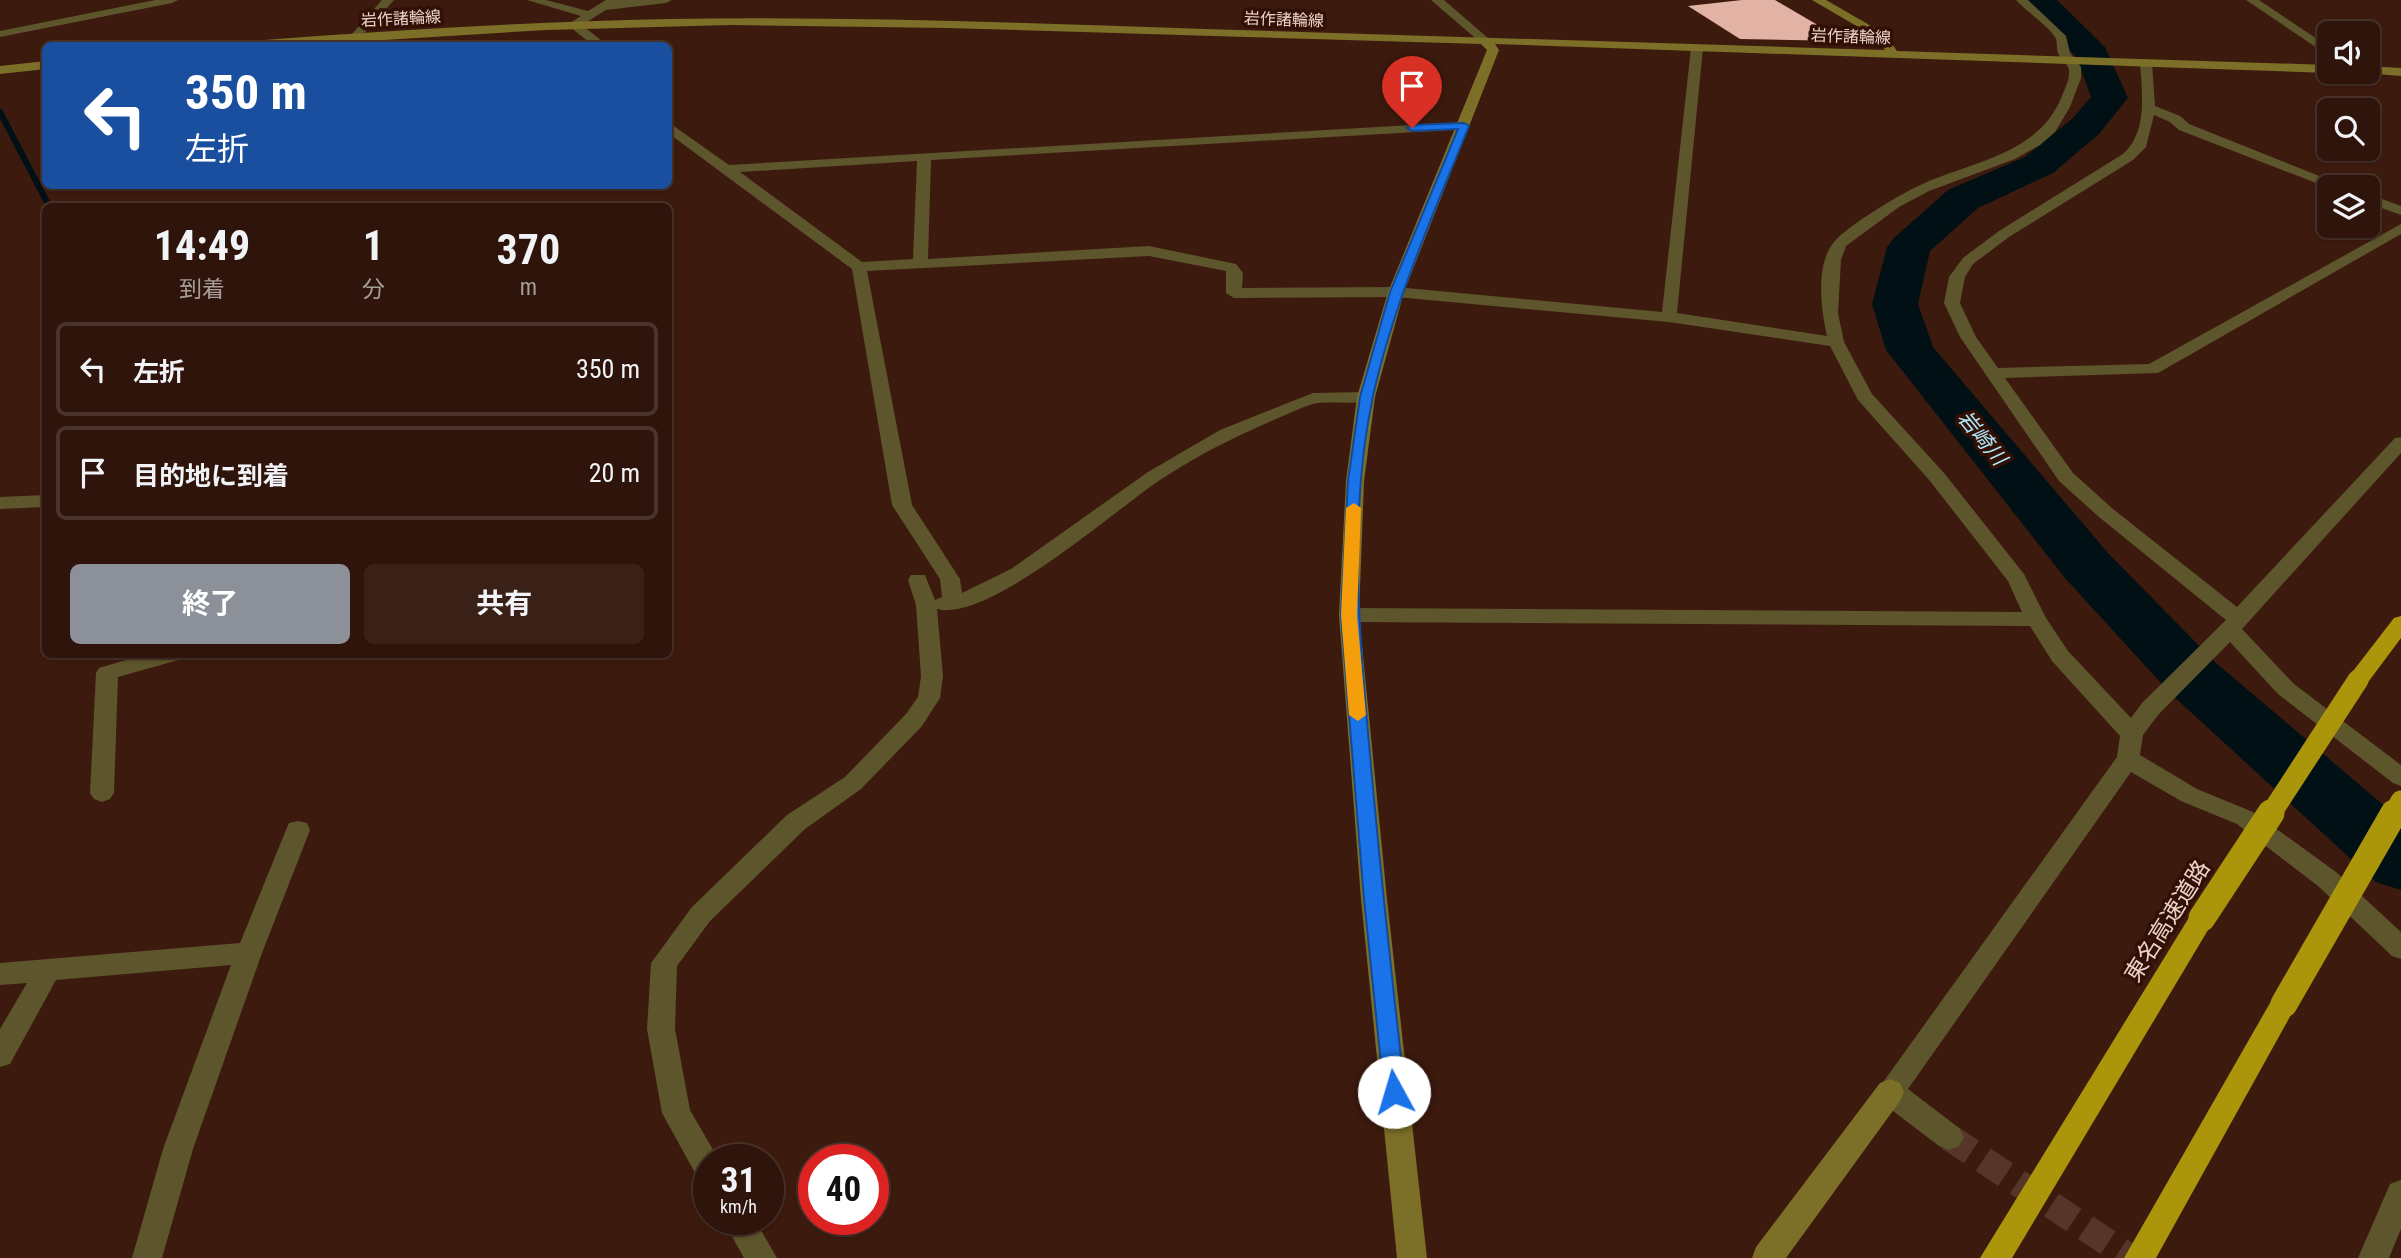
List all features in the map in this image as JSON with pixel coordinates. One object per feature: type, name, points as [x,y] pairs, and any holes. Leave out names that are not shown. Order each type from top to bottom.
[{"type":"highway","name":"東名高速道路","points":[[1995,1258],[2202,918],[2358,680],[2401,623]]},
{"type":"highway","points":[[2139,1258],[2401,801]]},
{"type":"main road","points":[[1818,0],[1881,36],[1893,53]]},
{"type":"main road","name":"岩作諸輪線","points":[[285,42],[574,25],[902,23],[2317,69]]},
{"type":"main road","points":[[1412,1258],[1374,899],[1349,615],[1355,481],[1366,397],[1396,292],[1493,50],[1485,41]]},
{"type":"main road","points":[[0,70],[42,65]]},
{"type":"main road","points":[[2380,71],[2401,72]]},
{"type":"main road","points":[[1767,1258],[1890,1093]]},
{"type":"street","points":[[0,34],[172,0]]},
{"type":"street","points":[[356,36],[388,0]]},
{"type":"street","points":[[533,0],[590,15]]},
{"type":"street","points":[[596,42],[574,25],[614,0]]},
{"type":"street","points":[[603,7],[666,0]]},
{"type":"street","points":[[1437,0],[1485,41]]},
{"type":"street","points":[[2022,0],[2062,38],[2064,54],[2072,60],[2075,67],[2072,88],[2064,107],[2050,129],[2010,156],[1924,188],[1894,204],[1840,244],[1833,260],[1830,285],[1830,313],[1836,342],[1864,396],[1937,477],[2017,579],[2036,619],[2060,656],[2099,695],[2130,747],[2189,795],[2245,818],[2327,879],[2401,948]]},
{"type":"street","points":[[2252,0],[2317,44]]},
{"type":"street","points":[[1669,317],[1697,48]]},
{"type":"street","points":[[2146,63],[2149,108],[2139,147],[2128,157],[2004,234],[1968,261],[1957,277],[1952,303],[1968,337],[2066,477],[2228,628],[2286,689],[2401,778]]},
{"type":"street","points":[[2149,108],[2175,119],[2184,127],[2317,178]]},
{"type":"street","points":[[728,169],[1464,126]]},
{"type":"street","points":[[672,130],[859,267],[1149,251],[1231,267],[1235,273],[1234,293],[1396,292],[1669,317],[1836,342]]},
{"type":"street","points":[[920,262],[924,156]]},
{"type":"street","points":[[2380,203],[2401,211]]},
{"type":"street","points":[[1994,373],[2152,369],[2401,228]]},
{"type":"street","points":[[859,267],[902,505],[950,579],[954,603]]},
{"type":"street","points":[[926,605],[954,603],[978,594],[1037,563],[1120,499],[1205,443],[1253,421],[1316,398],[1366,397]]},
{"type":"street","points":[[1949,1137],[1890,1093],[2130,747],[2150,709],[2401,442]]},
{"type":"street","points":[[0,503],[42,501]]},
{"type":"street","points":[[694,1144],[676,1113],[661,1029],[664,963],[702,915],[796,822],[853,783],[914,720],[929,698],[932,676],[926,605],[918,580]]},
{"type":"street","points":[[1349,615],[2036,619]]},
{"type":"street","points":[[102,793],[107,673],[160,658]]},
{"type":"street","points":[[147,1258],[178,1149],[249,953],[298,830]]},
{"type":"street","points":[[0,974],[249,953]]},
{"type":"street","points":[[0,1055],[48,970]]},
{"type":"street","points":[[2373,1258],[2401,1194]]},
{"type":"street","points":[[747,1235],[762,1258]]},
{"type":"building","points":[[1742,0],[1775,0],[1845,41],[1740,39],[1688,6]]},
{"type":"waterway","name":"岩崎川","points":[[2038,0],[2093,54],[2110,98],[2086,126],[2039,165],[1963,199],[1909,247],[1895,304],[1910,350],[2086,565],[2193,678],[2401,862]]},
{"type":"waterway","points":[[0,112],[47,203]]},
{"type":"tunnel","points":[[1949,1137],[2131,1258]]},
{"type":"slow traffic","points":[[1354,508],[1349,615],[1358,715]]},
{"type":"route","points":[[1394,1092],[1349,615],[1355,481],[1366,397],[1396,292],[1464,126],[1412,128]]}]
